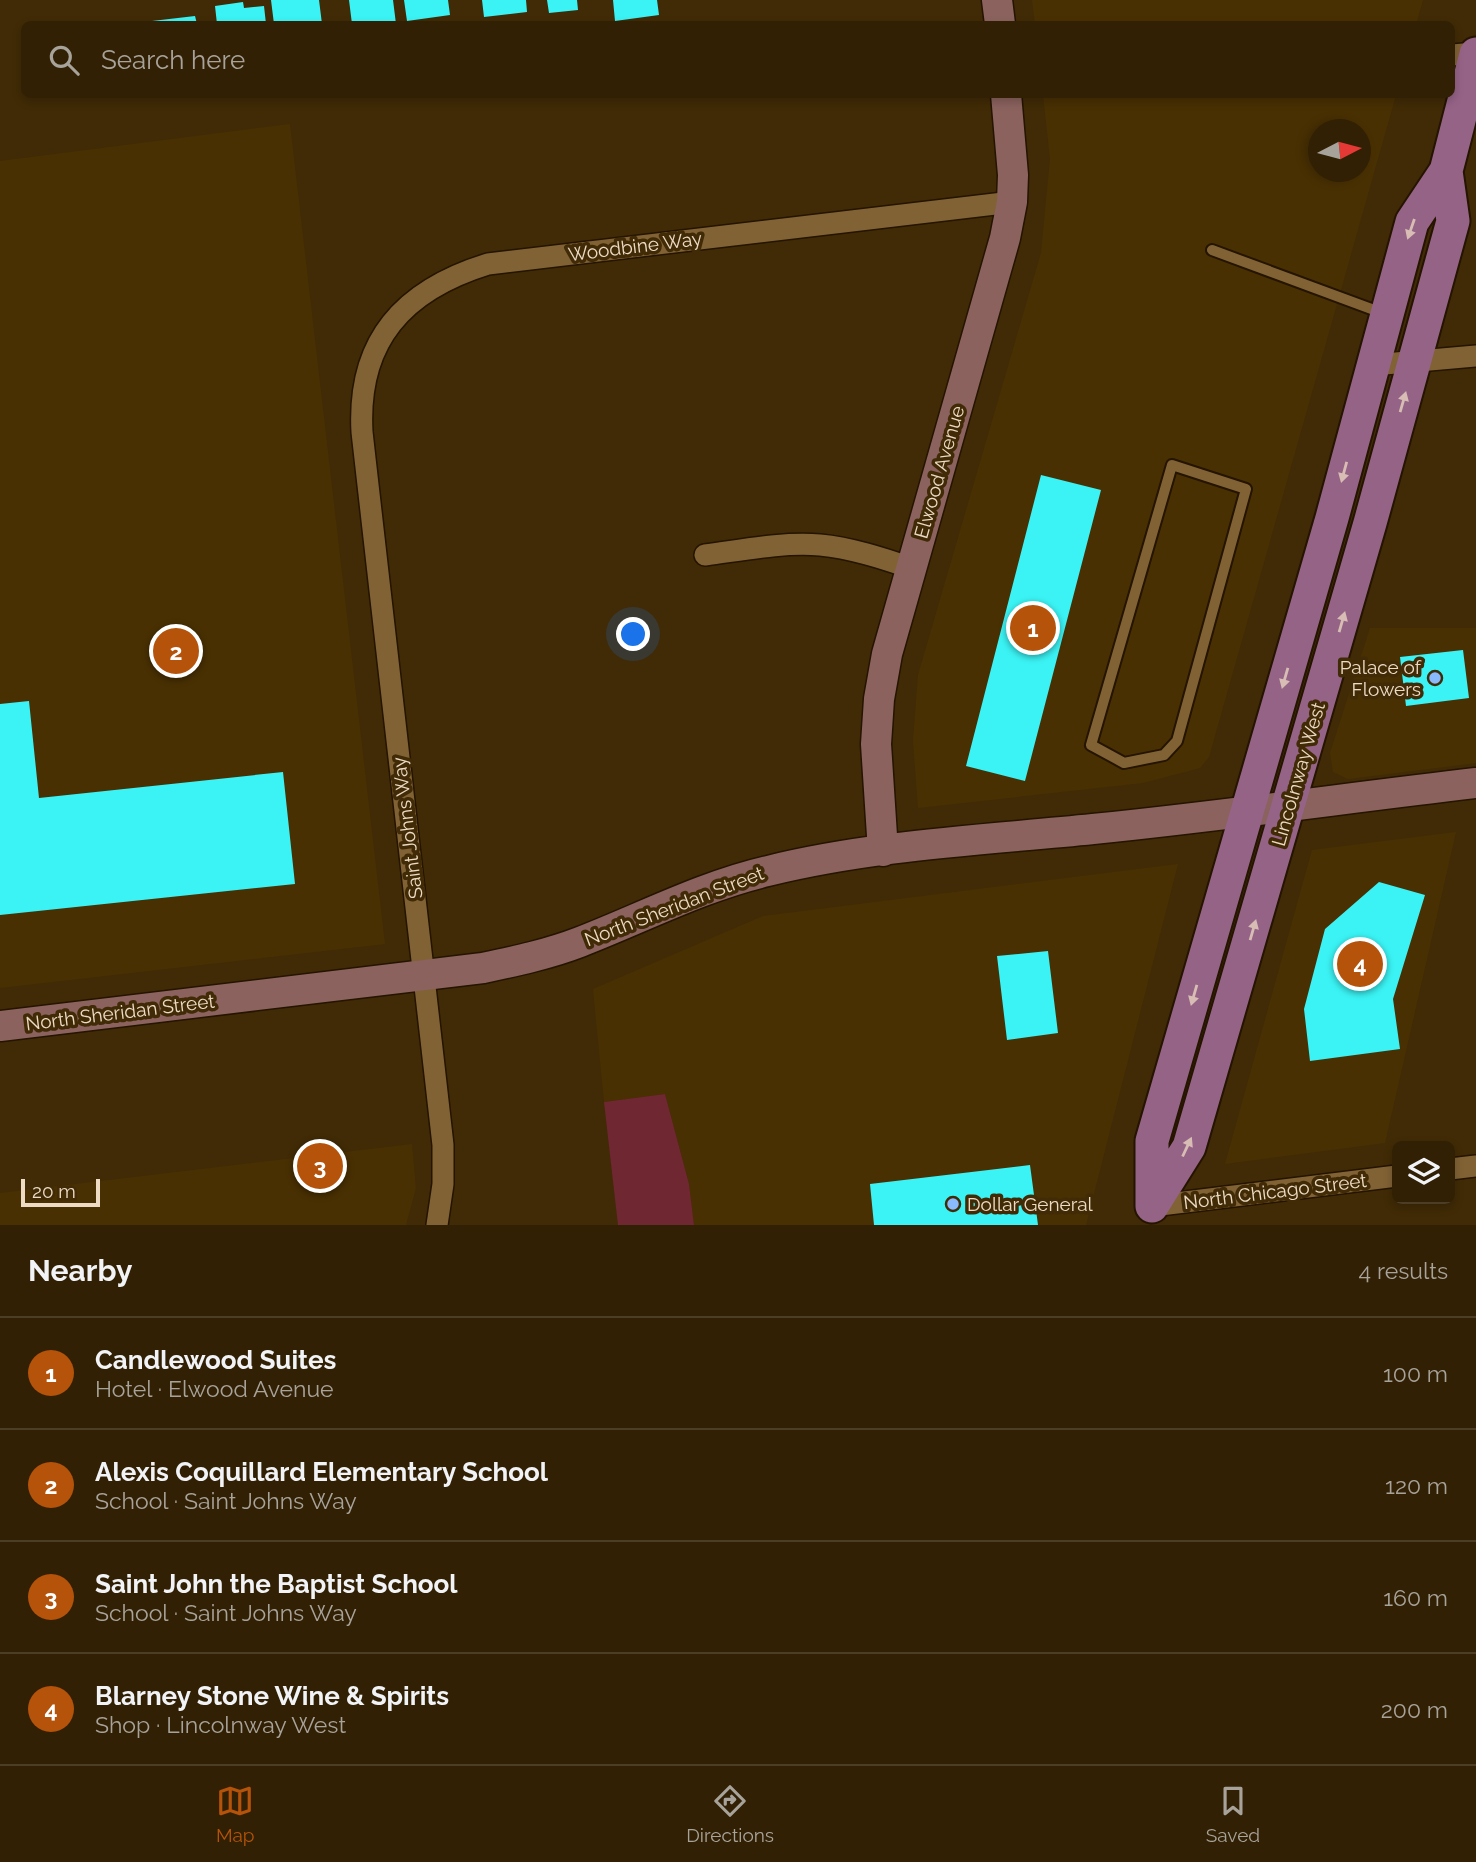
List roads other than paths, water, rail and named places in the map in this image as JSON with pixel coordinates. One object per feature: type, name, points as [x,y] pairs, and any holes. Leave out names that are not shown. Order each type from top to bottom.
[{"type":"main road","name":"Lincolnway West","points":[[1149,1215],[1152,1141],[1332,518],[1412,222],[1446,171],[1476,54]]},
{"type":"main road","name":"Lincolnway West","points":[[1149,1215],[1189,1147],[1289,805],[1453,221],[1446,171]]},
{"type":"street","points":[[997,0],[1000,21]]},
{"type":"street","points":[[1455,55],[1476,54]]},
{"type":"street","name":"Elwood Avenue","points":[[883,851],[876,744],[879,699],[887,654],[998,263],[1012,202],[1013,175],[1006,98]]},
{"type":"street","name":"Woodbine Way","points":[[362,432],[360,405],[363,379],[372,354],[386,331],[414,300],[458,273],[502,262],[1012,202]]},
{"type":"street","points":[[1373,365],[1476,356]]},
{"type":"street","name":"Saint Johns Way","points":[[362,432],[443,1145],[443,1184],[437,1225]]},
{"type":"street","points":[[705,555],[770,546],[819,545],[847,549],[911,568]]},
{"type":"street","name":"North Sheridan Street","points":[[0,1026],[483,968],[529,958],[577,943],[722,885],[767,871],[883,851],[1476,783]]},
{"type":"street","points":[[1455,1168],[1476,1166]]},
{"type":"street","name":"North Chicago Street","points":[[1149,1215],[1392,1177]]},
{"type":"lane","points":[[1212,250],[1387,315]]},
{"type":"lane","points":[[1172,465],[1245,489],[1177,741],[1164,755],[1124,763],[1091,746],[1172,465]]},
{"type":"place","name":"Candlewood Suites","points":[[1033,628]]},
{"type":"place","name":"Alexis Coquillard Elementary School","points":[[176,651]]},
{"type":"place","name":"Palace of Flowers","points":[[1435,678]]},
{"type":"place","name":"Blarney Stone Wine & Spirits","points":[[1360,964]]},
{"type":"place","name":"Saint John the Baptist School","points":[[320,1166]]},
{"type":"place","name":"Dollar General","points":[[953,1204]]}]
